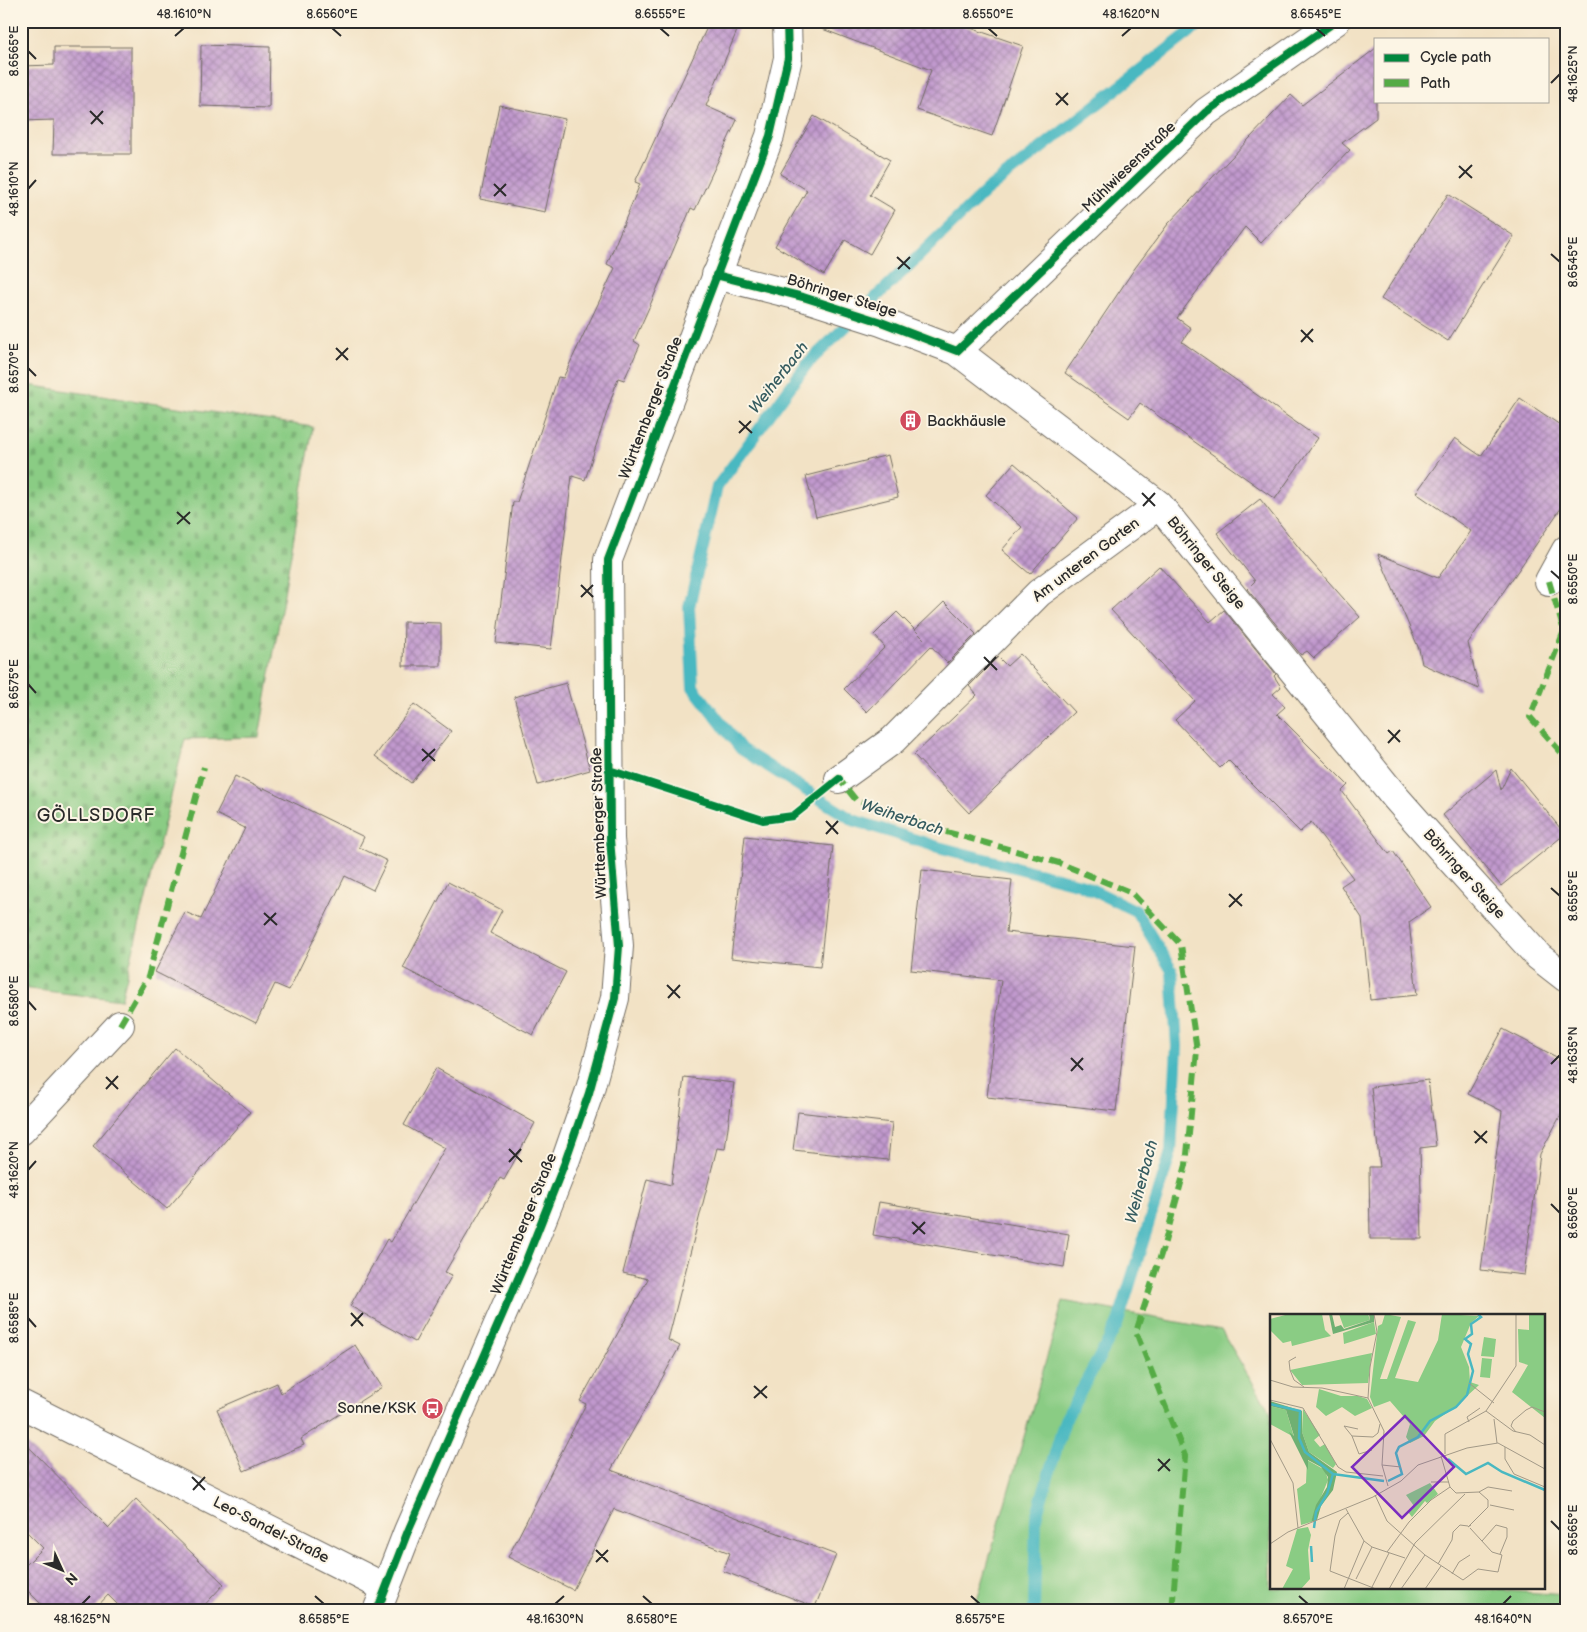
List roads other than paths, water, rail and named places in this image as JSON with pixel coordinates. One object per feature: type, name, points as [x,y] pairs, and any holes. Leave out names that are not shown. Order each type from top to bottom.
[{"type":"street","name":"Württemberger Straße","points":[[382,1599],[408,1531],[527,1258],[565,1162],[589,1093],[614,998],[619,946],[610,839],[608,560],[770,136],[788,58],[787,21]]},
{"type":"street","name":"Mühlwiesenstraße","points":[[956,351],[1206,112],[1336,21]]},
{"type":"street","name":"Böhringer Steige","points":[[716,275],[803,297],[881,322],[956,351],[1159,505],[1396,798],[1539,957],[1566,978]]},
{"type":"street","name":"Am unteren Garten","points":[[839,779],[893,740],[1039,593],[1159,505]]},
{"type":"street","points":[[1549,581],[1566,550]]},
{"type":"street","points":[[21,1131],[120,1024]]},
{"type":"street","name":"Leo-Sandel-Straße","points":[[21,1404],[382,1599]]},
{"type":"waterway","name":"Weiherbach","points":[[1034,1611],[1036,1517],[1065,1420],[1117,1325],[1171,1152],[1177,1046],[1172,971],[1136,911],[1080,884],[938,847],[853,820],[741,749],[693,687],[689,607],[717,487],[807,364],[986,191],[1204,21]]},
{"type":"place","name":"Backhäusle","points":[[911,421]]},
{"type":"place","name":"Sonne/KSK","points":[[432,1408]]},
{"type":"district","name":"GÖLLSDORF","points":[[96,815]]}]
